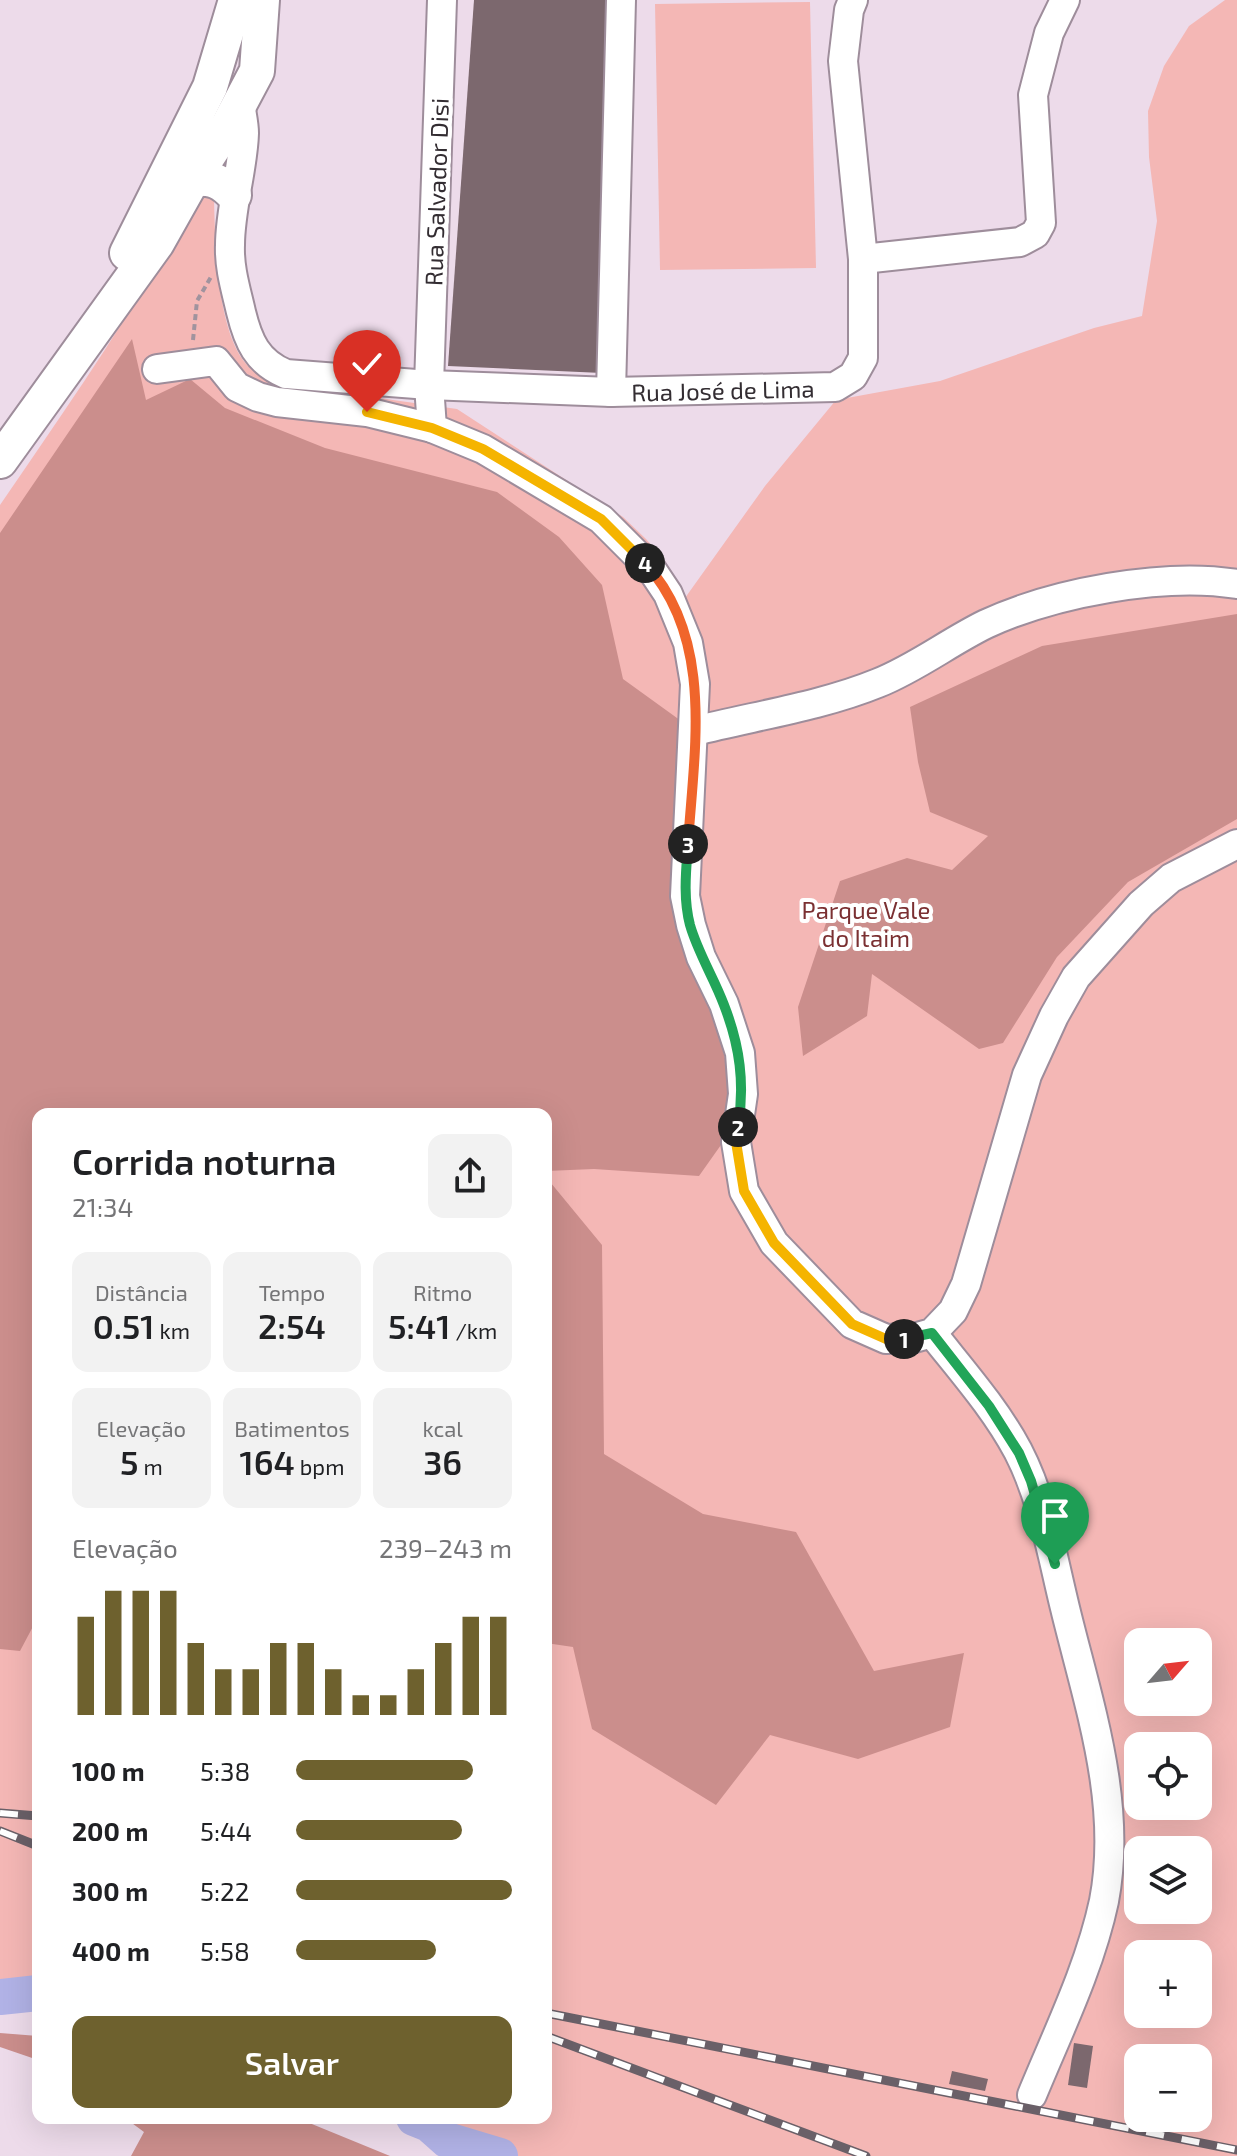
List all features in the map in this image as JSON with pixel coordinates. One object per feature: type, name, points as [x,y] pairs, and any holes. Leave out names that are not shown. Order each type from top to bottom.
[{"type":"main road","points":[[78,350],[210,87],[236,0]]},
{"type":"main road","points":[[0,461],[157,243],[240,102],[257,71],[262,0]]},
{"type":"main road","points":[[217,69],[240,102]]},
{"type":"main road","points":[[193,179],[210,178],[223,183],[234,195]]},
{"type":"street","name":"Rua Salvador Disi","points":[[432,428],[429,385],[442,0]]},
{"type":"street","points":[[611,392],[621,0]]},
{"type":"street","name":"Rua José de Lima","points":[[230,266],[252,347],[263,361],[286,374],[429,385],[611,392],[835,387],[853,376],[863,358],[863,259],[843,61],[853,0]]},
{"type":"street","points":[[863,259],[1020,242],[1035,234],[1041,223],[1033,95],[1049,33],[1065,0]]},
{"type":"street","points":[[230,266],[234,195],[244,134],[240,102]]},
{"type":"street","points":[[157,369],[216,361],[237,387],[267,399],[367,412],[432,428],[483,449],[601,519],[652,570],[668,594],[688,643],[695,684],[685,896],[701,957],[724,1004],[740,1053],[743,1094],[736,1142],[744,1191],[774,1243],[852,1324],[886,1339],[899,1340],[932,1333],[953,1311],[966,1284],[1027,1075],[1076,977],[1141,904],[1171,878],[1237,844]]},
{"type":"street","points":[[695,731],[854,692],[881,682],[984,625],[1053,599],[1177,580],[1237,584]]},
{"type":"street","points":[[932,1333],[1005,1427],[1031,1481],[1055,1564],[1104,1773],[1110,1822],[1104,1899],[1093,1940],[1032,2095]]},
{"type":"path","points":[[198,363],[192,336],[197,301],[209,278],[230,266]]},
{"type":"green space","name":"Parque Vale do Itaim","points":[[1225,0],[1237,0],[1237,2156],[514,2156],[447,2140],[416,2124],[552,2124],[552,1108],[32,1108],[32,1994],[0,1991],[0,505],[128,314],[196,194],[214,198],[223,305],[234,345],[253,371],[272,383],[457,409],[623,517],[665,561],[685,598],[765,486],[836,400],[940,381],[1094,328],[1142,316],[1157,221],[1149,157],[1148,111],[1164,66],[1189,26]]},
{"type":"green space","points":[[810,2],[816,268],[660,270],[655,4]]},
{"type":"green space","points":[[132,339],[146,400],[190,379],[225,408],[325,448],[497,492],[559,537],[602,585],[623,679],[695,731],[693,931],[740,1118],[699,1176],[594,1169],[552,1171],[552,1108],[32,1108],[32,1628],[20,1651],[0,1649],[0,533]]},
{"type":"green space","points":[[1237,614],[1237,819],[1128,882],[1057,957],[1003,1043],[979,1049],[872,974],[867,1016],[803,1056],[798,1007],[840,881],[907,858],[952,870],[988,836],[930,812],[918,762],[910,707],[1042,646]]},
{"type":"green space","points":[[552,1184],[602,1245],[604,1454],[703,1514],[796,1532],[874,1671],[964,1653],[950,1727],[858,1759],[770,1735],[716,1805],[592,1729],[573,1647],[552,1644]]},
{"type":"green space","points":[[0,2033],[32,2036],[32,2058],[0,2047]]},
{"type":"green space","points":[[133,2124],[312,2124],[390,2156],[131,2156],[144,2132]]},
{"type":"building","points":[[474,0],[613,0],[602,373],[448,366]]},
{"type":"building","points":[[1074,2043],[1093,2046],[1087,2088],[1068,2085]]},
{"type":"building","points":[[952,2071],[988,2079],[985,2091],[949,2084]]},
{"type":"waterway","points":[[0,1997],[32,1994]]},
{"type":"waterway","points":[[429,2124],[447,2140],[500,2156]]},
{"type":"railway","points":[[0,1813],[32,1816]]},
{"type":"railway","points":[[0,1831],[32,1844]]},
{"type":"railway","points":[[552,2014],[1237,2150]]},
{"type":"railway","points":[[552,2038],[866,2156]]},
{"type":"route","points":[[367,412],[432,428],[483,449],[601,519],[652,570],[668,594],[688,643],[695,684],[685,896],[701,957],[724,1004],[740,1053],[743,1094],[736,1142],[744,1191],[774,1243],[852,1324],[886,1339],[899,1340],[932,1333],[1005,1427],[1019,1453],[1031,1481],[1055,1564]]}]
